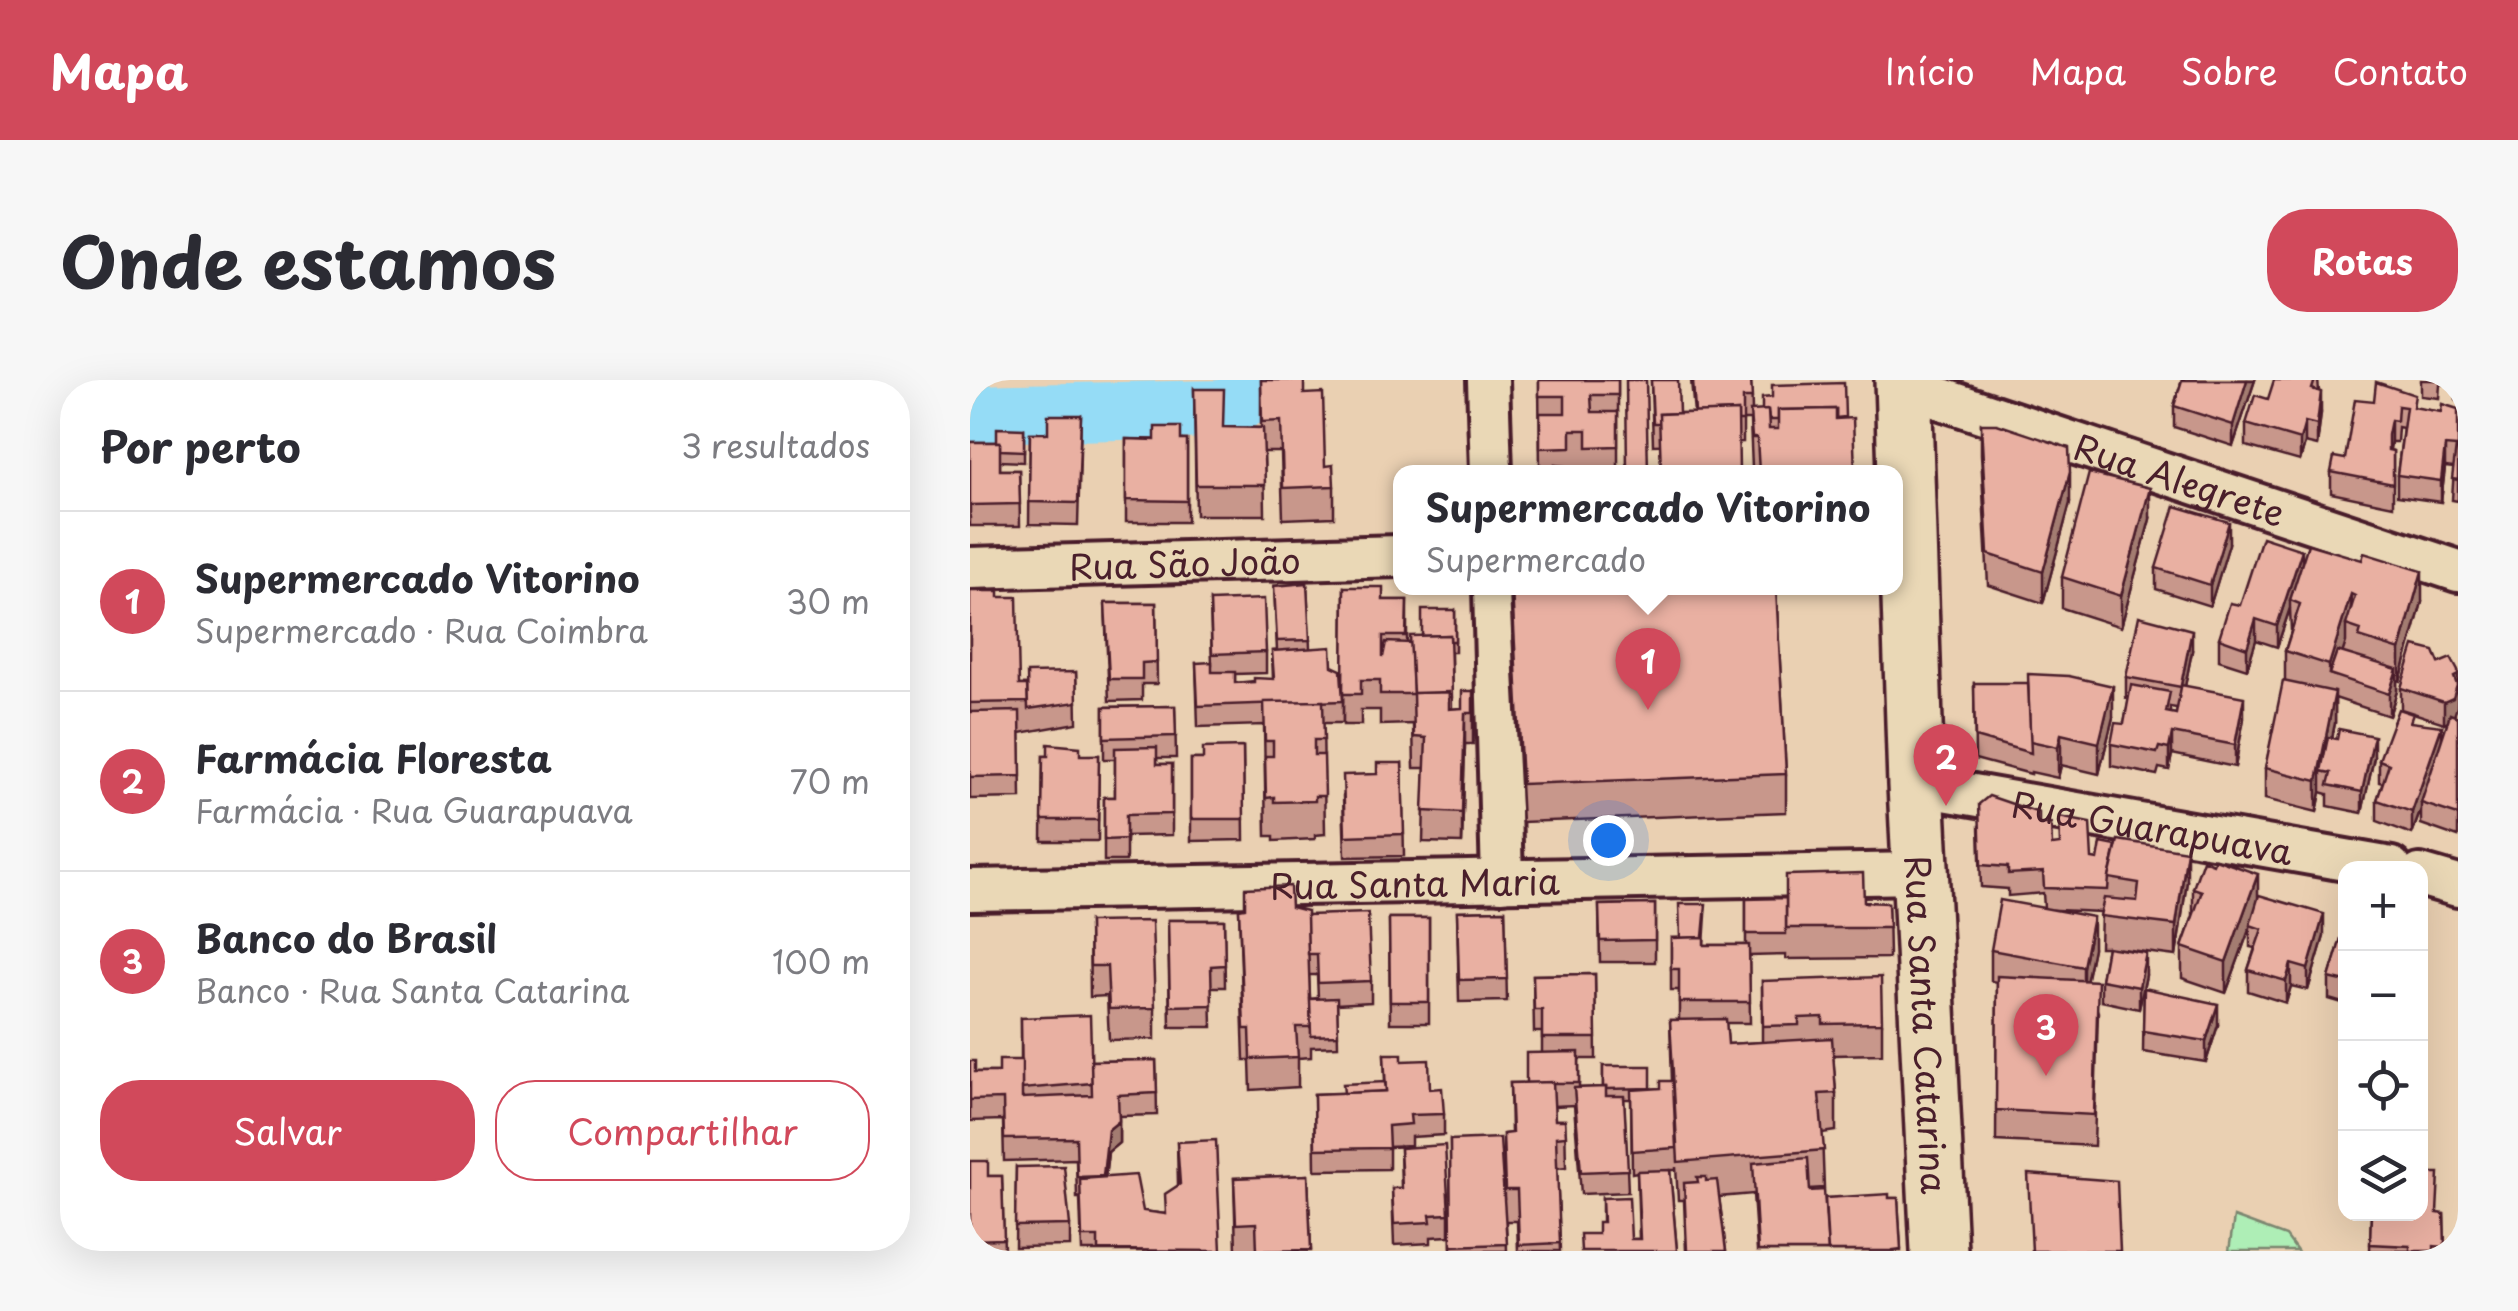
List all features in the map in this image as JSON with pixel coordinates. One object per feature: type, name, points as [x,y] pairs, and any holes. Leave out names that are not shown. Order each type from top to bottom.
[{"type":"main road","name":"Rua Santa Catarina","points":[[1903,383],[1916,785],[1939,1251]]},
{"type":"street","points":[[1488,380],[1491,465]]},
{"type":"street","name":"Rua Alegrete","points":[[1903,383],[2458,571]]},
{"type":"street","name":"Rua São João","points":[[970,568],[1393,556]]},
{"type":"street","points":[[1494,595],[1502,881]]},
{"type":"street","name":"Rua Guarapuava","points":[[1916,785],[2351,861]]},
{"type":"street","name":"Rua Santa Maria","points":[[970,890],[1920,873]]},
{"type":"street","points":[[2428,877],[2458,886]]},
{"type":"green space","points":[[2234,1217],[2286,1236],[2297,1251],[2229,1251]]},
{"type":"building","points":[[1261,380],[1304,380],[1304,394],[1323,393],[1325,466],[1333,465],[1334,486],[1283,488],[1281,421],[1262,422]]},
{"type":"building","points":[[1539,380],[1618,380],[1618,395],[1591,395],[1592,412],[1618,412],[1618,446],[1587,447],[1587,430],[1571,430],[1571,447],[1540,448],[1540,413],[1565,413],[1565,396],[1539,396]]},
{"type":"building","points":[[1626,380],[1646,380],[1648,465],[1627,465]]},
{"type":"building","points":[[1651,380],[1678,380],[1679,413],[1659,414],[1660,423],[1653,423]]},
{"type":"building","points":[[1693,380],[1751,380],[1752,398],[1743,398],[1743,421],[1738,421],[1738,411],[1695,413]]},
{"type":"building","points":[[2182,380],[2247,380],[2233,425],[2174,406]]},
{"type":"building","points":[[2274,380],[2315,380],[2312,389],[2321,392],[2317,425],[2305,422],[2300,440],[2246,424],[2255,395],[2268,399]]},
{"type":"building","points":[[2376,382],[2415,395],[2413,407],[2441,412],[2442,404],[2458,409],[2458,480],[2452,479],[2456,447],[2445,446],[2441,481],[2397,475],[2406,407],[2398,406],[2397,421],[2391,420],[2388,435],[2388,450],[2393,451],[2393,484],[2331,472],[2334,457],[2345,459],[2355,399],[2374,401]]},
{"type":"building","points":[[1844,383],[1845,417],[1836,418],[1836,409],[1778,410],[1778,420],[1769,420],[1768,410],[1762,411],[1762,398],[1772,397],[1772,385]]},
{"type":"building","points":[[1194,389],[1224,389],[1223,427],[1263,428],[1265,485],[1196,485]]},
{"type":"building","points":[[1836,409],[1836,419],[1853,418],[1855,465],[1759,465],[1750,411],[1768,410],[1769,429],[1778,429],[1778,410]]},
{"type":"building","points":[[1738,411],[1739,465],[1661,465],[1659,414]]},
{"type":"building","points":[[1048,415],[1081,415],[1078,503],[1029,502],[1030,433],[1048,433]]},
{"type":"building","points":[[1981,424],[1997,424],[2069,448],[2070,472],[2043,572],[1988,554]]},
{"type":"building","points":[[1155,427],[1181,427],[1181,440],[1187,440],[1187,501],[1126,500],[1126,439],[1155,440]]},
{"type":"building","points":[[997,428],[1024,429],[1024,451],[1000,450]]},
{"type":"building","points":[[970,442],[1000,442],[1000,470],[1019,470],[1020,504],[970,505]]},
{"type":"building","points":[[2089,473],[2150,488],[2121,596],[2062,577]]},
{"type":"building","points":[[2175,506],[2229,522],[2210,585],[2156,568]]},
{"type":"building","points":[[2262,537],[2302,550],[2277,626],[2256,619],[2247,648],[2219,638],[2230,603],[2240,605]]},
{"type":"building","points":[[2308,544],[2362,560],[2364,553],[2422,571],[2400,650],[2359,637],[2361,630],[2346,625],[2355,596],[2351,594],[2329,665],[2285,651],[2300,604],[2290,600]]},
{"type":"building","points":[[1307,583],[1310,640],[1277,641],[1274,586]]},
{"type":"building","points":[[1344,587],[1383,587],[1383,600],[1407,600],[1406,636],[1383,636],[1383,657],[1386,642],[1411,643],[1413,693],[1449,692],[1449,709],[1462,708],[1462,691],[1473,691],[1473,713],[1465,713],[1462,813],[1423,811],[1426,738],[1414,737],[1413,694],[1380,694],[1380,680],[1361,680],[1361,694],[1343,694]]},
{"type":"building","points":[[970,591],[999,591],[999,597],[1017,597],[1019,685],[1027,685],[1028,702],[970,703]]},
{"type":"building","points":[[1512,595],[1776,595],[1786,774],[1522,784]]},
{"type":"building","points":[[1264,599],[1266,652],[1212,654],[1210,601]]},
{"type":"building","points":[[1105,603],[1156,603],[1157,662],[1142,663],[1142,679],[1109,679]]},
{"type":"building","points":[[1422,610],[1455,610],[1455,641],[1450,641],[1450,635],[1422,636]]},
{"type":"building","points":[[2139,616],[2192,630],[2181,685],[2244,697],[2235,745],[2172,733],[2169,749],[2159,747],[2157,753],[2111,744],[2115,723],[2124,724],[2131,685],[2170,692],[2166,712],[2176,714],[2181,687],[2126,677]]},
{"type":"building","points":[[1450,635],[1452,697],[1449,692],[1413,693],[1410,636]]},
{"type":"building","points":[[2414,646],[2434,651],[2439,663],[2451,658],[2458,671],[2453,698],[2444,702],[2401,688]]},
{"type":"building","points":[[1331,647],[1332,666],[1341,670],[1343,701],[1198,706],[1196,663],[1212,662],[1212,672],[1235,672],[1235,683],[1254,682],[1254,678],[1274,679],[1272,651]]},
{"type":"building","points":[[2337,651],[2397,669],[2389,694],[2329,674]]},
{"type":"building","points":[[1076,672],[1077,702],[1028,709],[1027,673]]},
{"type":"building","points":[[2028,674],[2069,676],[2113,686],[2099,743],[2061,734],[2058,747],[2030,741]]},
{"type":"building","points":[[2283,681],[2335,692],[2317,781],[2265,768]]},
{"type":"building","points":[[1974,683],[2028,683],[2031,753],[1975,737]]},
{"type":"building","points":[[1323,701],[1324,740],[1314,740],[1314,755],[1324,755],[1325,796],[1315,796],[1315,801],[1274,802],[1274,797],[1266,798],[1265,756],[1273,756],[1273,741],[1265,741],[1264,702]]},
{"type":"building","points":[[1175,706],[1176,736],[1104,738],[1104,707]]},
{"type":"building","points":[[2398,709],[2413,714],[2410,722],[2442,726],[2412,812],[2377,800],[2389,764],[2379,760]]},
{"type":"building","points":[[1020,711],[1021,776],[970,777],[970,712]]},
{"type":"building","points":[[2450,714],[2458,717],[2458,815],[2421,803]]},
{"type":"building","points":[[2339,729],[2374,736],[2362,792],[2328,785],[2331,773],[2321,771],[2328,737],[2337,739]]},
{"type":"building","points":[[1048,744],[1080,747],[1080,755],[1099,755],[1098,820],[1042,820],[1043,756],[1048,756]]},
{"type":"building","points":[[1157,747],[1157,764],[1172,764],[1172,814],[1126,815],[1126,839],[1104,840],[1104,797],[1115,797],[1115,748]]},
{"type":"building","points":[[1243,747],[1244,819],[1191,819],[1191,759],[1203,759],[1203,748]]},
{"type":"building","points":[[1377,763],[1402,763],[1404,834],[1345,836],[1343,775],[1377,774]]},
{"type":"building","points":[[1989,796],[2039,813],[2039,824],[2051,824],[2052,845],[2060,844],[2059,817],[2090,823],[2092,859],[2098,860],[2101,843],[2116,846],[2108,890],[2044,888],[2043,872],[2008,874],[2008,867],[1981,865],[1979,804]]},
{"type":"building","points":[[2118,840],[2187,851],[2176,925],[2100,916],[2104,898],[2137,901],[2139,883],[2109,878]]},
{"type":"building","points":[[2215,859],[2258,874],[2226,962],[2182,947],[2202,891],[2193,888],[2203,860],[2213,864]]},
{"type":"building","points":[[1863,873],[1864,902],[1888,903],[1889,928],[1786,928],[1786,875]]},
{"type":"building","points":[[1290,886],[1291,907],[1307,911],[1311,1027],[1296,1027],[1298,1057],[1251,1059],[1250,1029],[1244,1029],[1239,909],[1245,908],[1245,888]]},
{"type":"building","points":[[2259,895],[2324,914],[2308,969],[2291,964],[2286,981],[2248,970],[2262,929],[2250,925]]},
{"type":"building","points":[[1786,898],[1786,934],[1746,934],[1746,899]]},
{"type":"building","points":[[2000,900],[2093,917],[2083,967],[1991,950]]},
{"type":"building","points":[[1655,904],[1655,940],[1600,941],[1599,905]]},
{"type":"building","points":[[1679,904],[1706,904],[1703,937],[1680,938]]},
{"type":"building","points":[[1505,910],[1507,979],[1459,980],[1457,911]]},
{"type":"building","points":[[1368,913],[1371,981],[1318,983],[1317,954],[1308,954],[1307,915]]},
{"type":"building","points":[[1389,918],[1429,918],[1429,1002],[1390,1002]]},
{"type":"building","points":[[1168,920],[1224,920],[1225,965],[1211,966],[1212,1005],[1170,1006]]},
{"type":"building","points":[[1152,921],[1155,1008],[1109,1009],[1107,966],[1090,966],[1089,922]]},
{"type":"building","points":[[1704,937],[1704,945],[1749,945],[1750,1002],[1679,1002],[1679,969],[1671,969],[1671,938]]},
{"type":"building","points":[[2107,947],[2146,953],[2139,987],[2101,980]]},
{"type":"building","points":[[2338,948],[2338,980],[2329,978]]},
{"type":"building","points":[[1595,974],[1596,1038],[1542,1038],[1542,1010],[1534,1010],[1533,975]]},
{"type":"building","points":[[1997,976],[2098,981],[2094,1115],[1996,1110]]},
{"type":"building","points":[[1881,977],[1882,1023],[1823,1024],[1823,1017],[1799,1018],[1799,1025],[1763,1026],[1762,981]]},
{"type":"building","points":[[2144,988],[2218,1004],[2206,1041],[2143,1031]]},
{"type":"building","points":[[1337,998],[1338,1035],[1311,1036],[1310,999]]},
{"type":"building","points":[[1090,1015],[1092,1083],[1022,1089],[1021,1018]]},
{"type":"building","points":[[1726,1019],[1728,1044],[1832,1038],[1836,1093],[1819,1094],[1824,1150],[1678,1162],[1670,1020]]},
{"type":"building","points":[[1579,1052],[1579,1083],[1526,1083],[1526,1053]]},
{"type":"building","points":[[1384,1054],[1402,1054],[1402,1061],[1429,1060],[1430,1089],[1442,1088],[1444,1114],[1410,1115],[1411,1124],[1388,1126],[1389,1148],[1315,1149],[1314,1094],[1386,1091]]},
{"type":"building","points":[[999,1060],[1022,1060],[1022,1098],[1092,1095],[1091,1061],[1156,1060],[1157,1093],[1118,1095],[1119,1121],[1108,1130],[1103,1176],[1077,1177],[1076,1138],[1004,1139],[1003,1099],[970,1100],[970,1061],[975,1061],[975,1072],[999,1072]]},
{"type":"building","points":[[1603,1066],[1651,1066],[1651,1088],[1606,1089]]},
{"type":"building","points":[[1661,1081],[1673,1081],[1676,1148],[1632,1151],[1631,1090],[1661,1088]]},
{"type":"building","points":[[1385,1082],[1386,1091],[1344,1093],[1343,1084]]},
{"type":"building","points":[[1553,1082],[1555,1120],[1565,1120],[1566,1136],[1556,1137],[1560,1243],[1519,1245],[1517,1190],[1505,1190],[1503,1134],[1512,1133],[1510,1083]]},
{"type":"building","points":[[1606,1087],[1606,1096],[1624,1096],[1628,1170],[1581,1172],[1574,1088]]},
{"type":"building","points":[[1500,1138],[1507,1244],[1451,1246],[1450,1140]]},
{"type":"building","points":[[1216,1140],[1221,1251],[1098,1250],[1098,1237],[1082,1237],[1080,1179],[1136,1175],[1143,1211],[1166,1214],[1165,1194],[1180,1184],[1177,1142]]},
{"type":"building","points":[[1445,1145],[1449,1214],[1430,1215],[1431,1222],[1394,1224],[1392,1188],[1402,1188],[1400,1148]]},
{"type":"building","points":[[1808,1158],[1810,1191],[1824,1190],[1828,1251],[1758,1251],[1753,1163]]},
{"type":"building","points":[[970,1161],[988,1161],[988,1176],[1002,1176],[1004,1239],[970,1240]]},
{"type":"building","points":[[1064,1166],[1070,1225],[1015,1226],[1016,1167]]},
{"type":"building","points":[[1670,1170],[1677,1251],[1581,1251],[1580,1234],[1598,1234],[1598,1222],[1603,1222],[1602,1198],[1629,1197],[1631,1239],[1640,1239],[1637,1171]]},
{"type":"building","points":[[2428,1173],[2439,1173],[2437,1213],[2444,1214],[2445,1247],[2410,1251],[2410,1246],[2370,1244],[2371,1221],[2428,1221]]},
{"type":"building","points":[[2028,1174],[2117,1181],[2120,1251],[2032,1251]]},
{"type":"building","points":[[1308,1175],[1311,1250],[1257,1251],[1256,1223],[1236,1224],[1234,1178]]},
{"type":"building","points":[[1697,1177],[1717,1180],[1726,1251],[1687,1251],[1684,1183],[1698,1182]]},
{"type":"building","points":[[1889,1194],[1889,1198],[1898,1198],[1901,1249],[1828,1251],[1825,1198]]},
{"type":"waterway","points":[[970,414],[1224,409],[1248,397],[1258,380]]},
{"type":"place","name":"Supermercado Vitorino","points":[[1648,710]]},
{"type":"place","name":"Farmácia Floresta","points":[[1946,806]]},
{"type":"place","name":"Banco do Brasil","points":[[2046,1076]]}]
